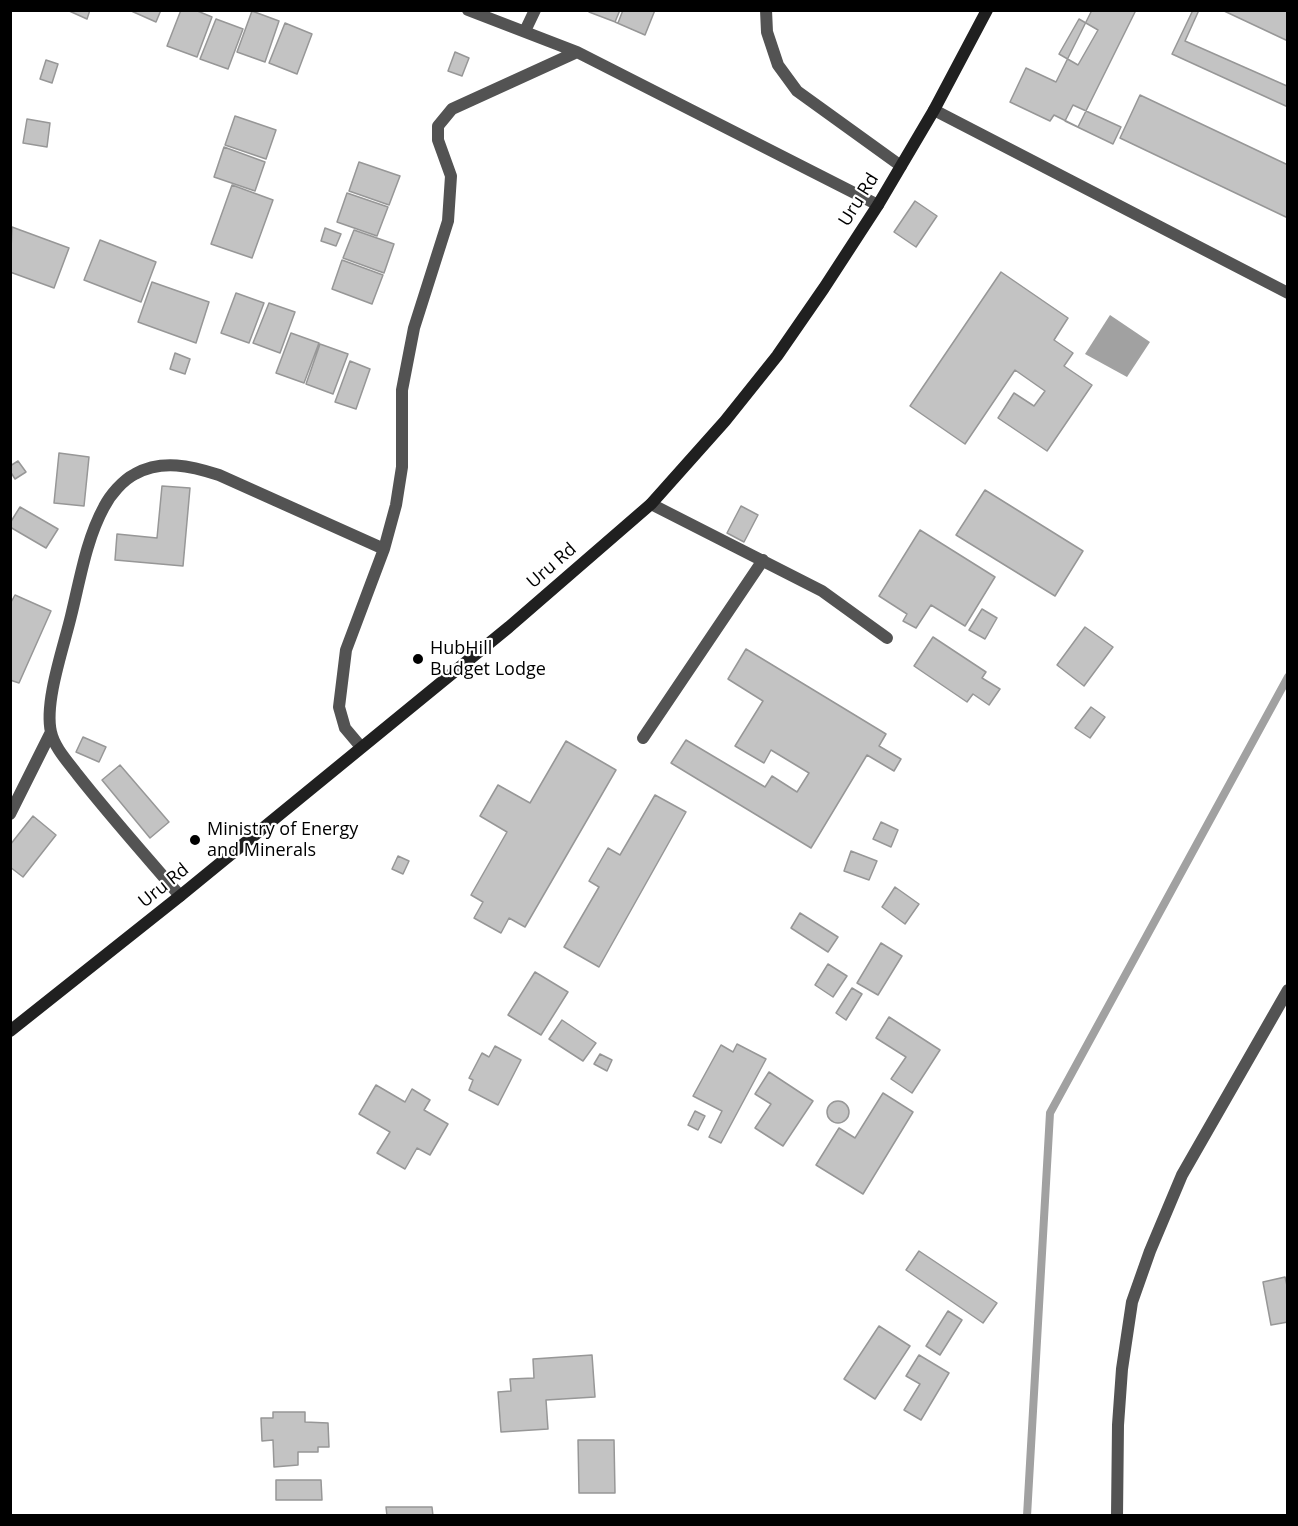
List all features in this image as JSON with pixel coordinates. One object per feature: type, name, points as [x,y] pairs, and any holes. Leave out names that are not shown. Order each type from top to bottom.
[{"type":"street","points":[[468,10],[577,52],[878,205]]},
{"type":"street","points":[[525,31],[535,10]]},
{"type":"street","points":[[766,10],[767,32],[778,65],[797,91],[901,166]]},
{"type":"street","name":"Uru Rd","points":[[10,1031],[180,896],[509,627],[651,504],[725,420],[777,356],[825,288],[878,205],[934,110],[987,10]]},
{"type":"street","points":[[361,747],[345,728],[339,707],[346,650],[384,549],[396,505],[402,467],[402,390],[414,328],[448,221],[452,176],[438,140],[438,126],[452,109],[577,52]]},
{"type":"street","points":[[934,110],[1287,293]]},
{"type":"street","points":[[10,814],[51,732],[52,692],[91,537],[104,506],[116,490],[134,474],[172,464],[219,475],[384,549]]},
{"type":"street","points":[[651,504],[822,591],[887,638]]},
{"type":"street","points":[[643,738],[763,560]]},
{"type":"street","points":[[51,732],[61,753],[180,896]]},
{"type":"street","points":[[1117,1515],[1118,1425],[1122,1369],[1132,1302],[1150,1251],[1182,1175],[1287,990]]},
{"type":"shaded area","points":[[1110,315],[1150,342],[1127,377],[1085,354]]},
{"type":"building","points":[[67,10],[90,10],[87,19]]},
{"type":"building","points":[[129,10],[161,10],[156,22]]},
{"type":"building","points":[[181,10],[195,10],[212,17],[197,57],[167,46]]},
{"type":"building","points":[[590,10],[623,10],[618,23],[589,12]]},
{"type":"building","points":[[620,10],[655,10],[645,35],[615,22]]},
{"type":"building","points":[[1089,10],[1136,10],[1078,127],[1054,115],[1050,121],[1010,102],[1026,68],[1056,82],[1091,12]]},
{"type":"building","points":[[1193,10],[1222,10],[1288,41],[1288,107],[1172,54]]},
{"type":"building","points":[[1199,10],[1288,10],[1287,86],[1185,41]]},
{"type":"building","points":[[252,11],[279,21],[265,62],[237,52]]},
{"type":"building","points":[[216,19],[243,29],[228,69],[200,59]]},
{"type":"building","points":[[1079,19],[1098,30],[1078,65],[1059,54]]},
{"type":"building","points":[[285,23],[312,34],[297,74],[269,63]]},
{"type":"building","points":[[455,52],[469,58],[462,76],[448,71]]},
{"type":"building","points":[[46,60],[58,64],[52,83],[40,79]]},
{"type":"building","points":[[1140,95],[1288,165],[1288,218],[1120,138]]},
{"type":"building","points":[[1073,105],[1121,127],[1113,144],[1065,121]]},
{"type":"building","points":[[235,116],[276,130],[266,159],[225,145]]},
{"type":"building","points":[[27,119],[50,123],[47,147],[23,143]]},
{"type":"building","points":[[224,147],[265,162],[255,191],[214,177]]},
{"type":"building","points":[[359,162],[400,176],[389,205],[349,191]]},
{"type":"building","points":[[232,185],[273,200],[252,258],[211,244]]},
{"type":"building","points":[[347,193],[388,207],[377,236],[337,222]]},
{"type":"building","points":[[915,201],[937,216],[916,247],[894,232]]},
{"type":"building","points":[[12,227],[69,248],[54,288],[10,272]]},
{"type":"building","points":[[325,228],[341,234],[336,246],[321,241]]},
{"type":"building","points":[[354,230],[394,244],[384,273],[343,258]]},
{"type":"building","points":[[100,240],[156,262],[141,302],[84,280]]},
{"type":"building","points":[[342,260],[383,275],[372,304],[332,289]]},
{"type":"building","points":[[1001,272],[1068,318],[1054,340],[1073,353],[1064,366],[1092,385],[1047,451],[998,418],[1014,393],[1034,406],[1045,391],[1015,370],[965,444],[910,406]]},
{"type":"building","points":[[152,282],[209,302],[196,343],[138,322]]},
{"type":"building","points":[[236,293],[264,303],[249,343],[221,333]]},
{"type":"building","points":[[269,303],[295,312],[280,353],[253,343]]},
{"type":"building","points":[[291,333],[319,343],[304,383],[276,373]]},
{"type":"building","points":[[320,344],[348,354],[333,394],[306,384]]},
{"type":"building","points":[[175,353],[190,359],[185,374],[170,369]]},
{"type":"building","points":[[350,361],[370,369],[356,409],[335,402]]},
{"type":"building","points":[[59,453],[89,457],[84,506],[54,503]]},
{"type":"building","points":[[18,461],[26,472],[15,479],[10,466]]},
{"type":"building","points":[[162,486],[190,488],[183,566],[115,560],[117,534],[157,538]]},
{"type":"building","points":[[985,490],[1083,551],[1055,596],[956,535]]},
{"type":"building","points":[[741,506],[758,515],[744,542],[727,533]]},
{"type":"building","points":[[20,507],[58,529],[46,548],[10,527]]},
{"type":"building","points":[[920,530],[995,577],[965,626],[931,605],[916,628],[903,621],[907,614],[879,596]]},
{"type":"building","points":[[15,595],[51,611],[19,683],[10,680],[10,604]]},
{"type":"building","points":[[982,609],[997,618],[985,639],[969,630]]},
{"type":"building","points":[[1085,627],[1113,647],[1084,686],[1057,665]]},
{"type":"building","points":[[933,637],[986,672],[982,678],[1000,689],[989,705],[973,694],[967,702],[914,666]]},
{"type":"building","points":[[746,649],[886,734],[879,746],[901,759],[894,771],[867,755],[811,848],[671,763],[686,740],[765,787],[772,776],[797,792],[809,773],[771,750],[764,763],[735,746],[763,701],[728,679]]},
{"type":"building","points":[[1091,707],[1105,717],[1090,738],[1075,728]]},
{"type":"building","points":[[83,737],[106,747],[99,762],[76,752]]},
{"type":"building","points":[[566,741],[616,770],[525,927],[509,918],[501,933],[474,918],[483,902],[471,895],[507,832],[480,816],[498,785],[530,803]]},
{"type":"building","points":[[120,765],[169,822],[150,838],[102,780]]},
{"type":"building","points":[[655,795],[686,812],[599,967],[564,947],[599,887],[589,881],[608,848],[620,855]]},
{"type":"building","points":[[33,816],[56,835],[23,877],[10,867],[10,845]]},
{"type":"building","points":[[881,822],[898,830],[891,847],[873,839]]},
{"type":"building","points":[[851,851],[877,861],[869,880],[844,871]]},
{"type":"building","points":[[398,856],[409,861],[403,874],[392,869]]},
{"type":"building","points":[[895,887],[919,904],[905,924],[882,907]]},
{"type":"building","points":[[800,913],[838,937],[828,952],[791,928]]},
{"type":"building","points":[[881,943],[902,956],[878,995],[857,983]]},
{"type":"building","points":[[828,964],[847,976],[833,997],[815,985]]},
{"type":"building","points":[[535,972],[568,992],[541,1035],[508,1015]]},
{"type":"building","points":[[852,988],[862,994],[846,1020],[836,1013]]},
{"type":"building","points":[[889,1017],[940,1050],[912,1093],[891,1079],[906,1057],[876,1038]]},
{"type":"building","points":[[562,1020],[596,1043],[583,1061],[549,1039]]},
{"type":"building","points":[[737,1044],[766,1059],[721,1143],[709,1137],[722,1111],[693,1096],[721,1045],[733,1052]]},
{"type":"building","points":[[495,1046],[521,1060],[498,1105],[469,1090],[473,1080],[469,1078],[482,1053],[489,1057]]},
{"type":"building","points":[[600,1054],[612,1060],[607,1071],[594,1064]]},
{"type":"building","points":[[769,1072],[813,1101],[783,1146],[755,1128],[771,1104],[755,1094]]},
{"type":"building","points":[[376,1085],[405,1102],[412,1089],[430,1100],[424,1110],[448,1124],[430,1155],[417,1148],[405,1169],[377,1153],[390,1132],[359,1114]]},
{"type":"building","points":[[883,1093],[913,1112],[863,1194],[816,1165],[839,1128],[855,1138]]},
{"type":"building","points":[[838,1101],[846,1104],[849,1112],[846,1120],[838,1123],[830,1120],[827,1112],[830,1104]]},
{"type":"building","points":[[695,1111],[705,1116],[698,1130],[688,1125]]},
{"type":"building","points":[[919,1251],[997,1303],[983,1323],[906,1270]]},
{"type":"building","points":[[1285,1277],[1288,1290],[1288,1322],[1271,1325],[1263,1282]]},
{"type":"building","points":[[948,1311],[962,1320],[940,1355],[926,1346]]},
{"type":"building","points":[[879,1326],[910,1346],[875,1399],[844,1379]]},
{"type":"building","points":[[592,1355],[595,1397],[546,1400],[548,1429],[501,1432],[498,1392],[511,1391],[510,1379],[534,1378],[533,1359]]},
{"type":"building","points":[[919,1355],[949,1373],[921,1420],[904,1410],[920,1384],[906,1376]]},
{"type":"building","points":[[273,1412],[305,1412],[305,1422],[328,1423],[329,1447],[318,1447],[318,1452],[298,1452],[298,1465],[274,1467],[273,1440],[262,1441],[261,1418],[273,1418]]},
{"type":"building","points":[[578,1440],[614,1440],[615,1493],[579,1493]]},
{"type":"building","points":[[276,1480],[321,1480],[322,1500],[276,1500]]},
{"type":"building","points":[[386,1507],[432,1507],[433,1516],[387,1516]]},
{"type":"waterway","points":[[1027,1516],[1050,1113],[1288,677]]},
{"type":"place","name":"HubHill Budget Lodge","points":[[418,659]]},
{"type":"place","name":"Ministry of Energy and Minerals","points":[[195,840]]}]
